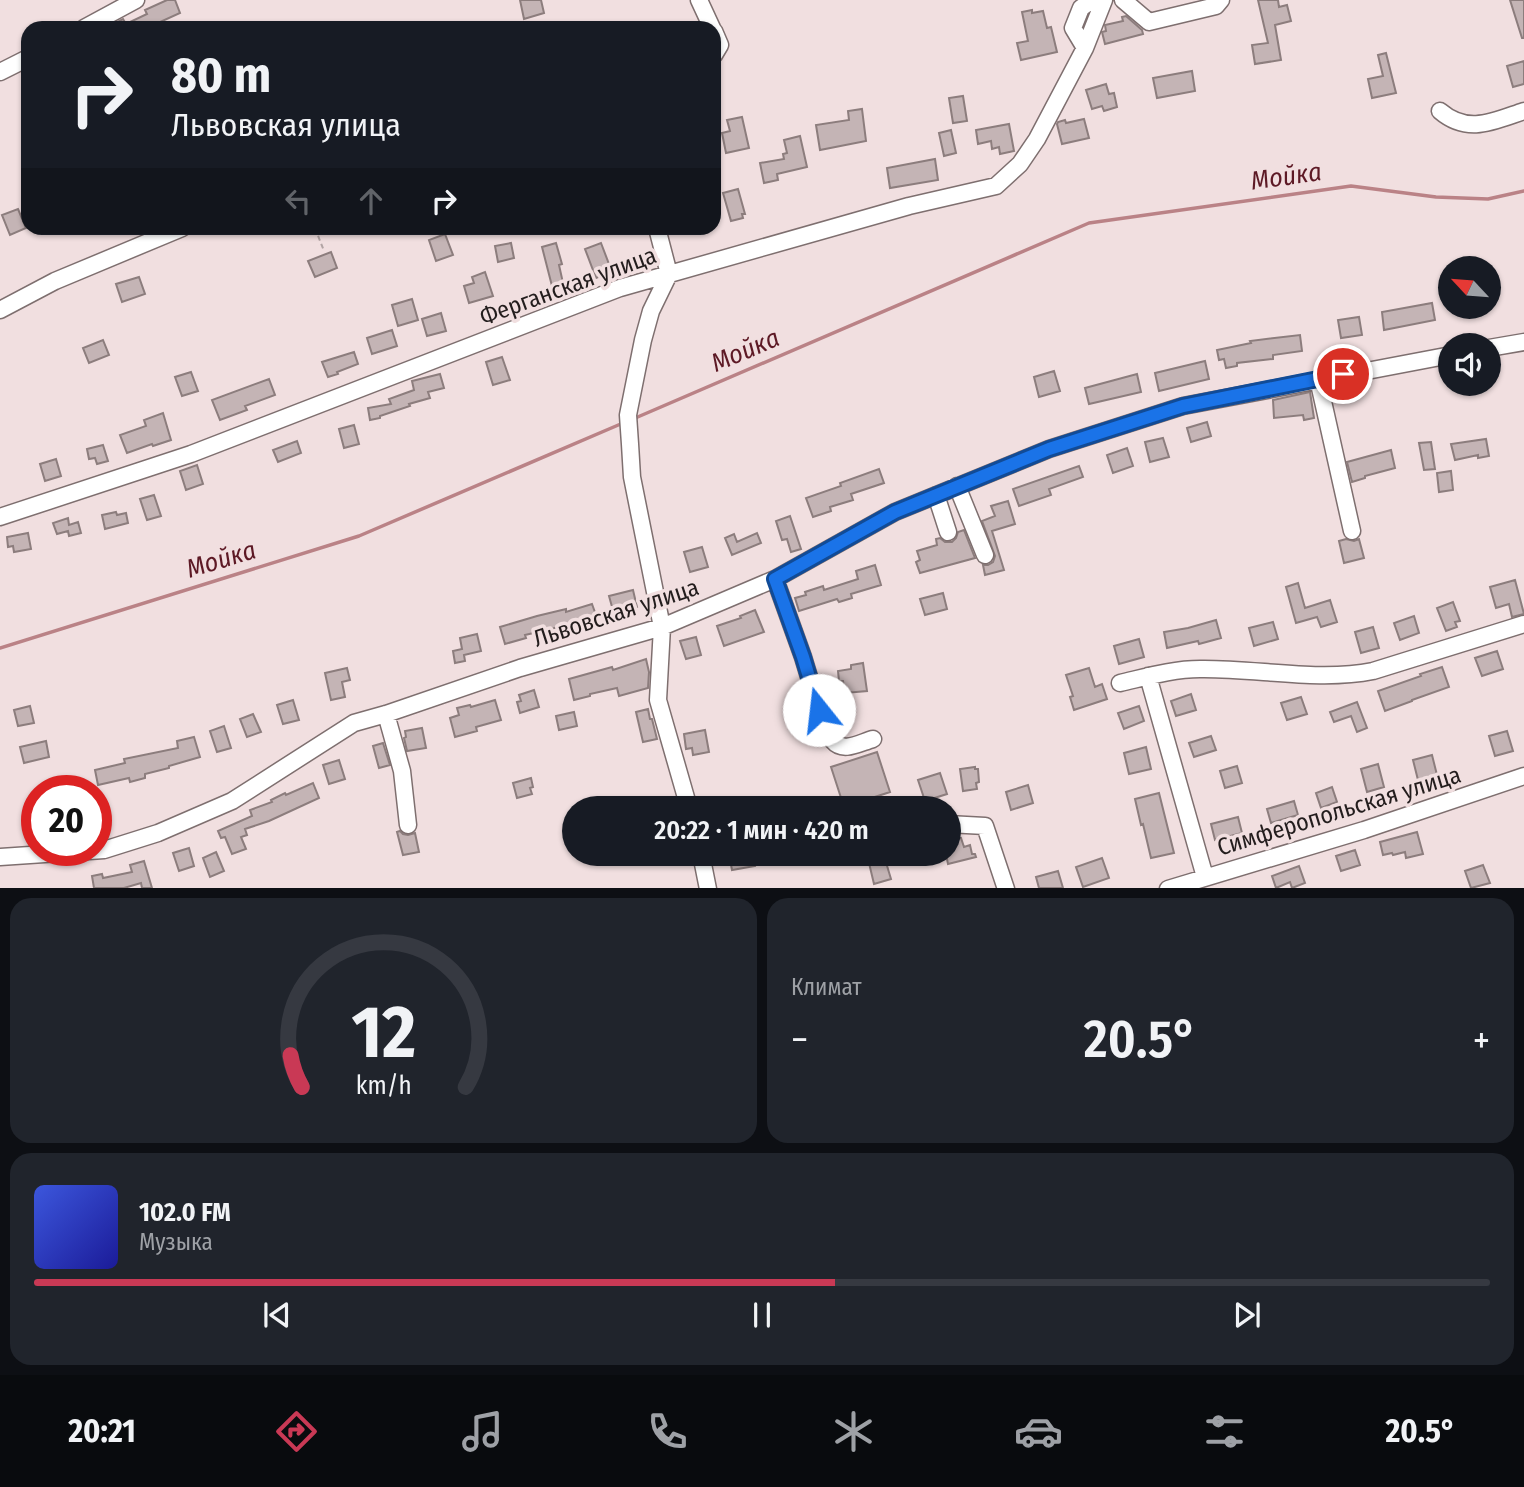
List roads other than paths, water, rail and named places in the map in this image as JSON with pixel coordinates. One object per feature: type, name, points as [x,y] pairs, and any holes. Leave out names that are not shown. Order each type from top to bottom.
[{"type":"street","points":[[97,21],[136,0]]},
{"type":"street","points":[[699,0],[709,21]]},
{"type":"street","points":[[1085,48],[1073,29],[1081,8],[1092,0]]},
{"type":"street","name":"Ферганская улица","points":[[0,517],[191,454],[620,288],[909,206],[996,186],[1020,164],[1038,139],[1085,48],[1104,0]]},
{"type":"street","points":[[1123,0],[1149,22],[1216,6],[1221,0]]},
{"type":"street","points":[[0,72],[21,62]]},
{"type":"street","points":[[1440,111],[1457,122],[1481,125],[1524,111]]},
{"type":"street","points":[[0,310],[55,281],[165,235]]},
{"type":"street","points":[[659,235],[668,274],[651,311],[628,415],[632,477],[662,627],[658,700],[686,796]]},
{"type":"street","points":[[1501,346],[1524,342]]},
{"type":"street","name":"Львовская улица","points":[[0,857],[104,850],[158,833],[232,801],[354,723],[386,715],[520,668],[662,627],[775,579],[895,512],[1049,449],[1183,406],[1438,357]]},
{"type":"street","points":[[1318,379],[1352,531]]},
{"type":"street","points":[[957,486],[985,555]]},
{"type":"street","points":[[936,495],[948,531]]},
{"type":"street","points":[[775,579],[819,710],[833,741],[844,747],[873,739]]},
{"type":"street","points":[[1120,683],[1167,672],[1198,669],[1360,674],[1524,624]]},
{"type":"street","points":[[1148,677],[1205,877]]},
{"type":"street","points":[[386,715],[402,771],[408,824]]},
{"type":"street","name":"Симферопольская улица","points":[[1168,888],[1364,830],[1524,776]]},
{"type":"street","points":[[961,825],[985,826],[1006,888]]},
{"type":"street","points":[[703,866],[708,888]]},
{"type":"waterway","name":"Мойка","points":[[633,419],[1089,223],[1351,186],[1436,197],[1488,199],[1524,191]]},
{"type":"waterway","name":"Мойка","points":[[0,648],[359,536],[623,423]]}]
